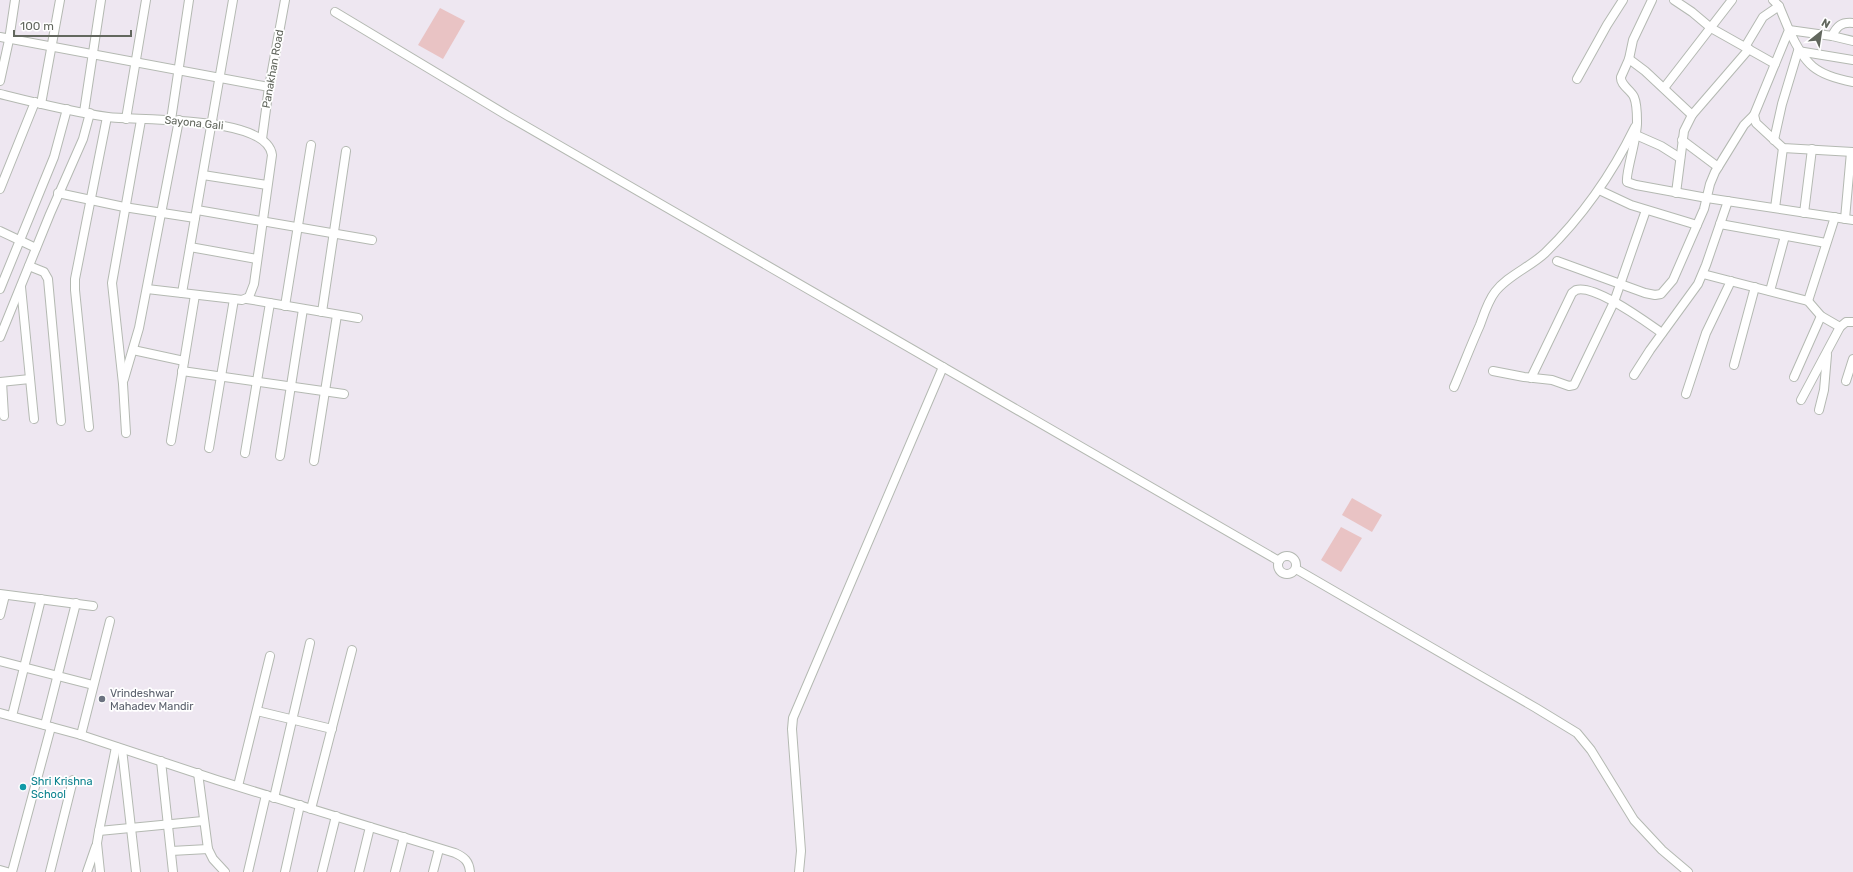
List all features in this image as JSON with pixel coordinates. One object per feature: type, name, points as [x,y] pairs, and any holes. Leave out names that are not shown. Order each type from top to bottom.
[{"type":"street","points":[[0,81],[9,40],[15,0]]},
{"type":"street","points":[[0,189],[38,103],[60,0]]},
{"type":"street","points":[[1,334],[58,193],[84,139],[92,55],[101,0]]},
{"type":"street","points":[[126,119],[146,0]]},
{"type":"street","points":[[123,384],[139,328],[161,213],[175,120],[178,70],[189,0]]},
{"type":"street","points":[[182,293],[221,78],[233,0]]},
{"type":"street","name":"Panakhan Road","points":[[262,138],[269,87],[285,0]]},
{"type":"street","points":[[1577,79],[1607,25],[1623,0]]},
{"type":"street","points":[[1652,0],[1633,40],[1629,59],[1620,81],[1631,91],[1634,98],[1638,123],[1627,172],[1627,182],[1676,193],[1728,202],[1849,219],[1852,152],[1783,148],[1756,123],[1754,115]]},
{"type":"street","points":[[1674,0],[1692,12],[1711,28],[1775,64]]},
{"type":"street","points":[[1664,88],[1732,0]]},
{"type":"street","points":[[1676,193],[1682,140],[1684,131],[1692,115],[1747,48],[1763,17],[1776,3],[1798,51],[1821,74],[1853,82]]},
{"type":"street","points":[[335,12],[508,116],[1279,560]]},
{"type":"street","points":[[1832,36],[1838,26],[1843,23],[1853,23]]},
{"type":"street","points":[[1789,30],[1832,36],[1853,41]]},
{"type":"street","points":[[1557,262],[1655,295],[1661,294],[1673,280],[1697,225],[1707,198],[1710,184],[1718,167],[1744,125],[1754,115],[1789,30]]},
{"type":"street","points":[[0,37],[9,40],[269,87]]},
{"type":"street","points":[[1798,51],[1853,60]]},
{"type":"street","points":[[1774,140],[1782,104],[1798,51]]},
{"type":"street","points":[[1629,59],[1664,88],[1692,115]]},
{"type":"street","name":"Sayona Gali","points":[[0,94],[87,113],[126,119],[175,120],[212,123],[240,130],[262,138]]},
{"type":"street","points":[[0,289],[54,157],[67,109]]},
{"type":"street","points":[[89,427],[74,290],[78,260],[107,116]]},
{"type":"street","points":[[126,433],[123,384],[112,283],[124,207],[141,120]]},
{"type":"street","points":[[1454,387],[1485,310],[1495,291],[1504,282],[1531,265],[1566,231],[1599,190],[1616,164],[1638,123]]},
{"type":"street","points":[[1636,135],[1661,146],[1680,158]]},
{"type":"street","points":[[247,299],[251,295],[254,284],[272,154],[271,148],[262,138]]},
{"type":"street","points":[[1682,140],[1718,167]]},
{"type":"street","points":[[285,306],[311,145]]},
{"type":"street","points":[[1775,208],[1783,148]]},
{"type":"street","points":[[1804,213],[1812,150]]},
{"type":"street","points":[[322,312],[346,151]]},
{"type":"street","points":[[203,175],[267,186]]},
{"type":"street","points":[[1599,190],[1646,210],[1697,225]]},
{"type":"street","points":[[58,193],[90,201],[161,213],[196,214],[262,222],[372,240]]},
{"type":"street","points":[[1634,375],[1662,333],[1698,284],[1703,274],[1728,202]]},
{"type":"street","points":[[1493,371],[1552,380],[1569,386],[1574,385],[1614,302],[1646,210]]},
{"type":"street","points":[[1808,301],[1835,217]]},
{"type":"street","points":[[1720,224],[1826,243]]},
{"type":"street","points":[[0,231],[36,248]]},
{"type":"street","points":[[1770,291],[1785,236]]},
{"type":"street","points":[[190,247],[258,259]]},
{"type":"street","points":[[29,266],[44,272],[48,279],[61,421]]},
{"type":"street","points":[[1703,274],[1808,301],[1821,316],[1840,327]]},
{"type":"street","points":[[1686,394],[1704,339],[1731,281]]},
{"type":"street","points":[[21,286],[34,420]]},
{"type":"street","points":[[1734,365],[1755,287]]},
{"type":"street","points":[[147,289],[234,299],[247,299],[358,318]]},
{"type":"street","points":[[1531,378],[1572,293],[1580,289],[1587,290],[1614,302],[1662,333]]},
{"type":"street","points":[[171,441],[195,295]]},
{"type":"street","points":[[209,448],[234,299]]},
{"type":"street","points":[[245,453],[270,303]]},
{"type":"street","points":[[280,456],[303,309]]},
{"type":"street","points":[[314,461],[337,315]]},
{"type":"street","points":[[1794,377],[1821,316]]},
{"type":"street","points":[[1801,400],[1840,327],[1846,322],[1853,322]]},
{"type":"street","points":[[133,350],[184,361]]},
{"type":"street","points":[[1819,410],[1824,390],[1828,350]]},
{"type":"street","points":[[1846,381],[1853,359]]},
{"type":"street","points":[[799,872],[801,851],[792,729],[794,718],[943,367]]},
{"type":"street","points":[[182,371],[344,394]]},
{"type":"street","points":[[4,416],[1,382],[30,379]]},
{"type":"street","points":[[1279,560],[1284,556],[1292,557],[1296,562],[1296,569]]},
{"type":"street","points":[[1279,560],[1279,569],[1282,573],[1289,574],[1296,569]]},
{"type":"street","points":[[1296,569],[1530,704],[1577,733],[1588,746],[1634,820],[1662,850],[1688,872]]},
{"type":"street","points":[[0,615],[2,594],[93,606]]},
{"type":"street","points":[[12,716],[41,599]]},
{"type":"street","points":[[12,872],[48,726],[58,676],[76,603]]},
{"type":"street","points":[[81,735],[110,621]]},
{"type":"street","points":[[248,872],[292,719],[310,643]]},
{"type":"street","points":[[311,809],[352,650]]},
{"type":"street","points":[[238,786],[270,656]]},
{"type":"street","points":[[0,661],[93,685]]},
{"type":"street","points":[[257,711],[332,729]]},
{"type":"street","points":[[0,713],[81,735],[238,786],[463,856],[470,866],[470,872]]},
{"type":"street","points":[[119,748],[136,872]]},
{"type":"street","points":[[87,872],[97,843],[119,748]]},
{"type":"street","points":[[161,761],[173,872]]},
{"type":"street","points":[[198,773],[203,821],[208,849],[212,860],[225,872]]},
{"type":"street","points":[[50,872],[73,780]]},
{"type":"street","points":[[285,872],[300,805]]},
{"type":"street","points":[[322,872],[336,816]]},
{"type":"street","points":[[99,831],[203,821]]},
{"type":"street","points":[[359,872],[370,827]]},
{"type":"street","points":[[395,872],[404,838]]},
{"type":"street","points":[[97,843],[100,872]]},
{"type":"street","points":[[171,852],[208,849]]},
{"type":"street","points":[[433,872],[439,849]]},
{"type":"street","points":[[0,870],[7,872]]},
{"type":"shaded area","points":[[440,8],[465,21],[443,59],[418,45]]},
{"type":"shaded area","points":[[1352,498],[1382,515],[1372,532],[1342,515]]},
{"type":"shaded area","points":[[1341,527],[1362,538],[1341,572],[1321,560]]},
{"type":"place","name":"Vrindeshwar Mahadev Mandir","points":[[102,699]]},
{"type":"place","name":"Shri Krishna School","points":[[23,787]]}]
